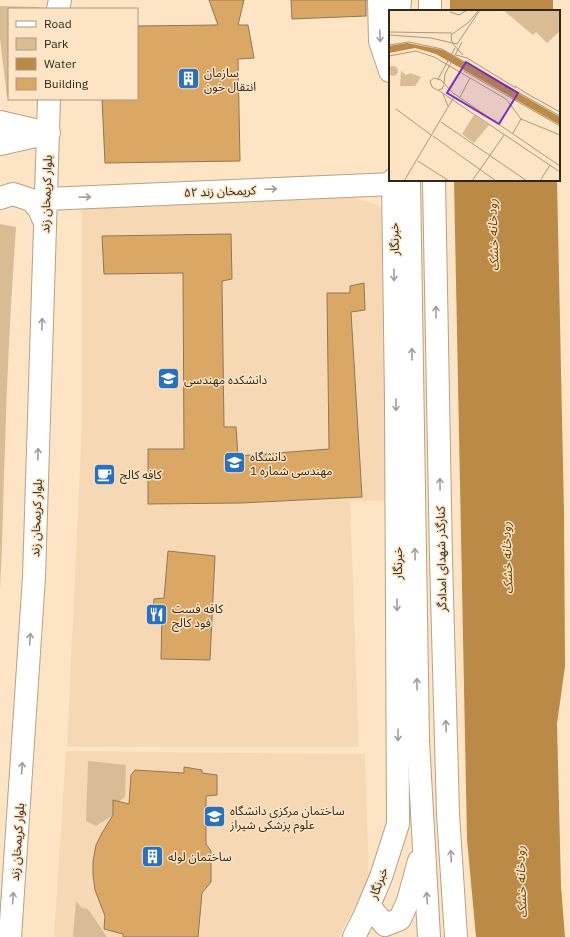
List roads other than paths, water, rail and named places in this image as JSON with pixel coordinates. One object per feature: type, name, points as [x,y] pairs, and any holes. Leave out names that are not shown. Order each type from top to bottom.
[{"type":"main road","points":[[379,0],[380,42],[389,68]]},
{"type":"main road","points":[[399,10],[401,0]]},
{"type":"main road","points":[[401,0],[403,10]]},
{"type":"main road","name":"بلوار کریمخان زند","points":[[10,937],[34,577],[49,100]]},
{"type":"main road","points":[[0,122],[49,133]]},
{"type":"main road","points":[[0,144],[49,133]]},
{"type":"main road","points":[[398,181],[418,741],[429,937]]},
{"type":"main road","name":"کریمخان زند ۵۲","points":[[46,198],[398,181]]},
{"type":"main road","name":"خبرنگار","points":[[354,937],[381,877],[398,824],[396,393],[398,181]]},
{"type":"main road","name":"کنارگذر شهدای امدادگر","points":[[434,181],[441,551],[448,798],[456,937]]},
{"type":"main road","points":[[0,198],[13,194],[31,200],[39,209],[45,223]]},
{"type":"main road","points":[[369,906],[385,926],[400,919],[408,901],[424,846]]},
{"type":"water","points":[[450,0],[553,0],[553,10],[450,10]]},
{"type":"water","name":"رودخانه خشک","points":[[454,181],[557,181],[564,513],[565,666],[557,724],[561,886],[565,937],[476,937],[467,839]]},
{"type":"place","name":"سازمان انتقال خون","points":[[188,79]]},
{"type":"place","name":"دانشکده مهندسی","points":[[168,379]]},
{"type":"place","name":"دانشگاه مهندسی شماره 1","points":[[235,463]]},
{"type":"place","name":"کافه کالج","points":[[104,474]]},
{"type":"place","name":"کافه فست فود کالج","points":[[156,615]]},
{"type":"place","name":"ساختمان مرکزی دانشگاه علوم پزشکی شیراز","points":[[214,817]]},
{"type":"place","name":"ساختمان لوله","points":[[153,856]]}]
